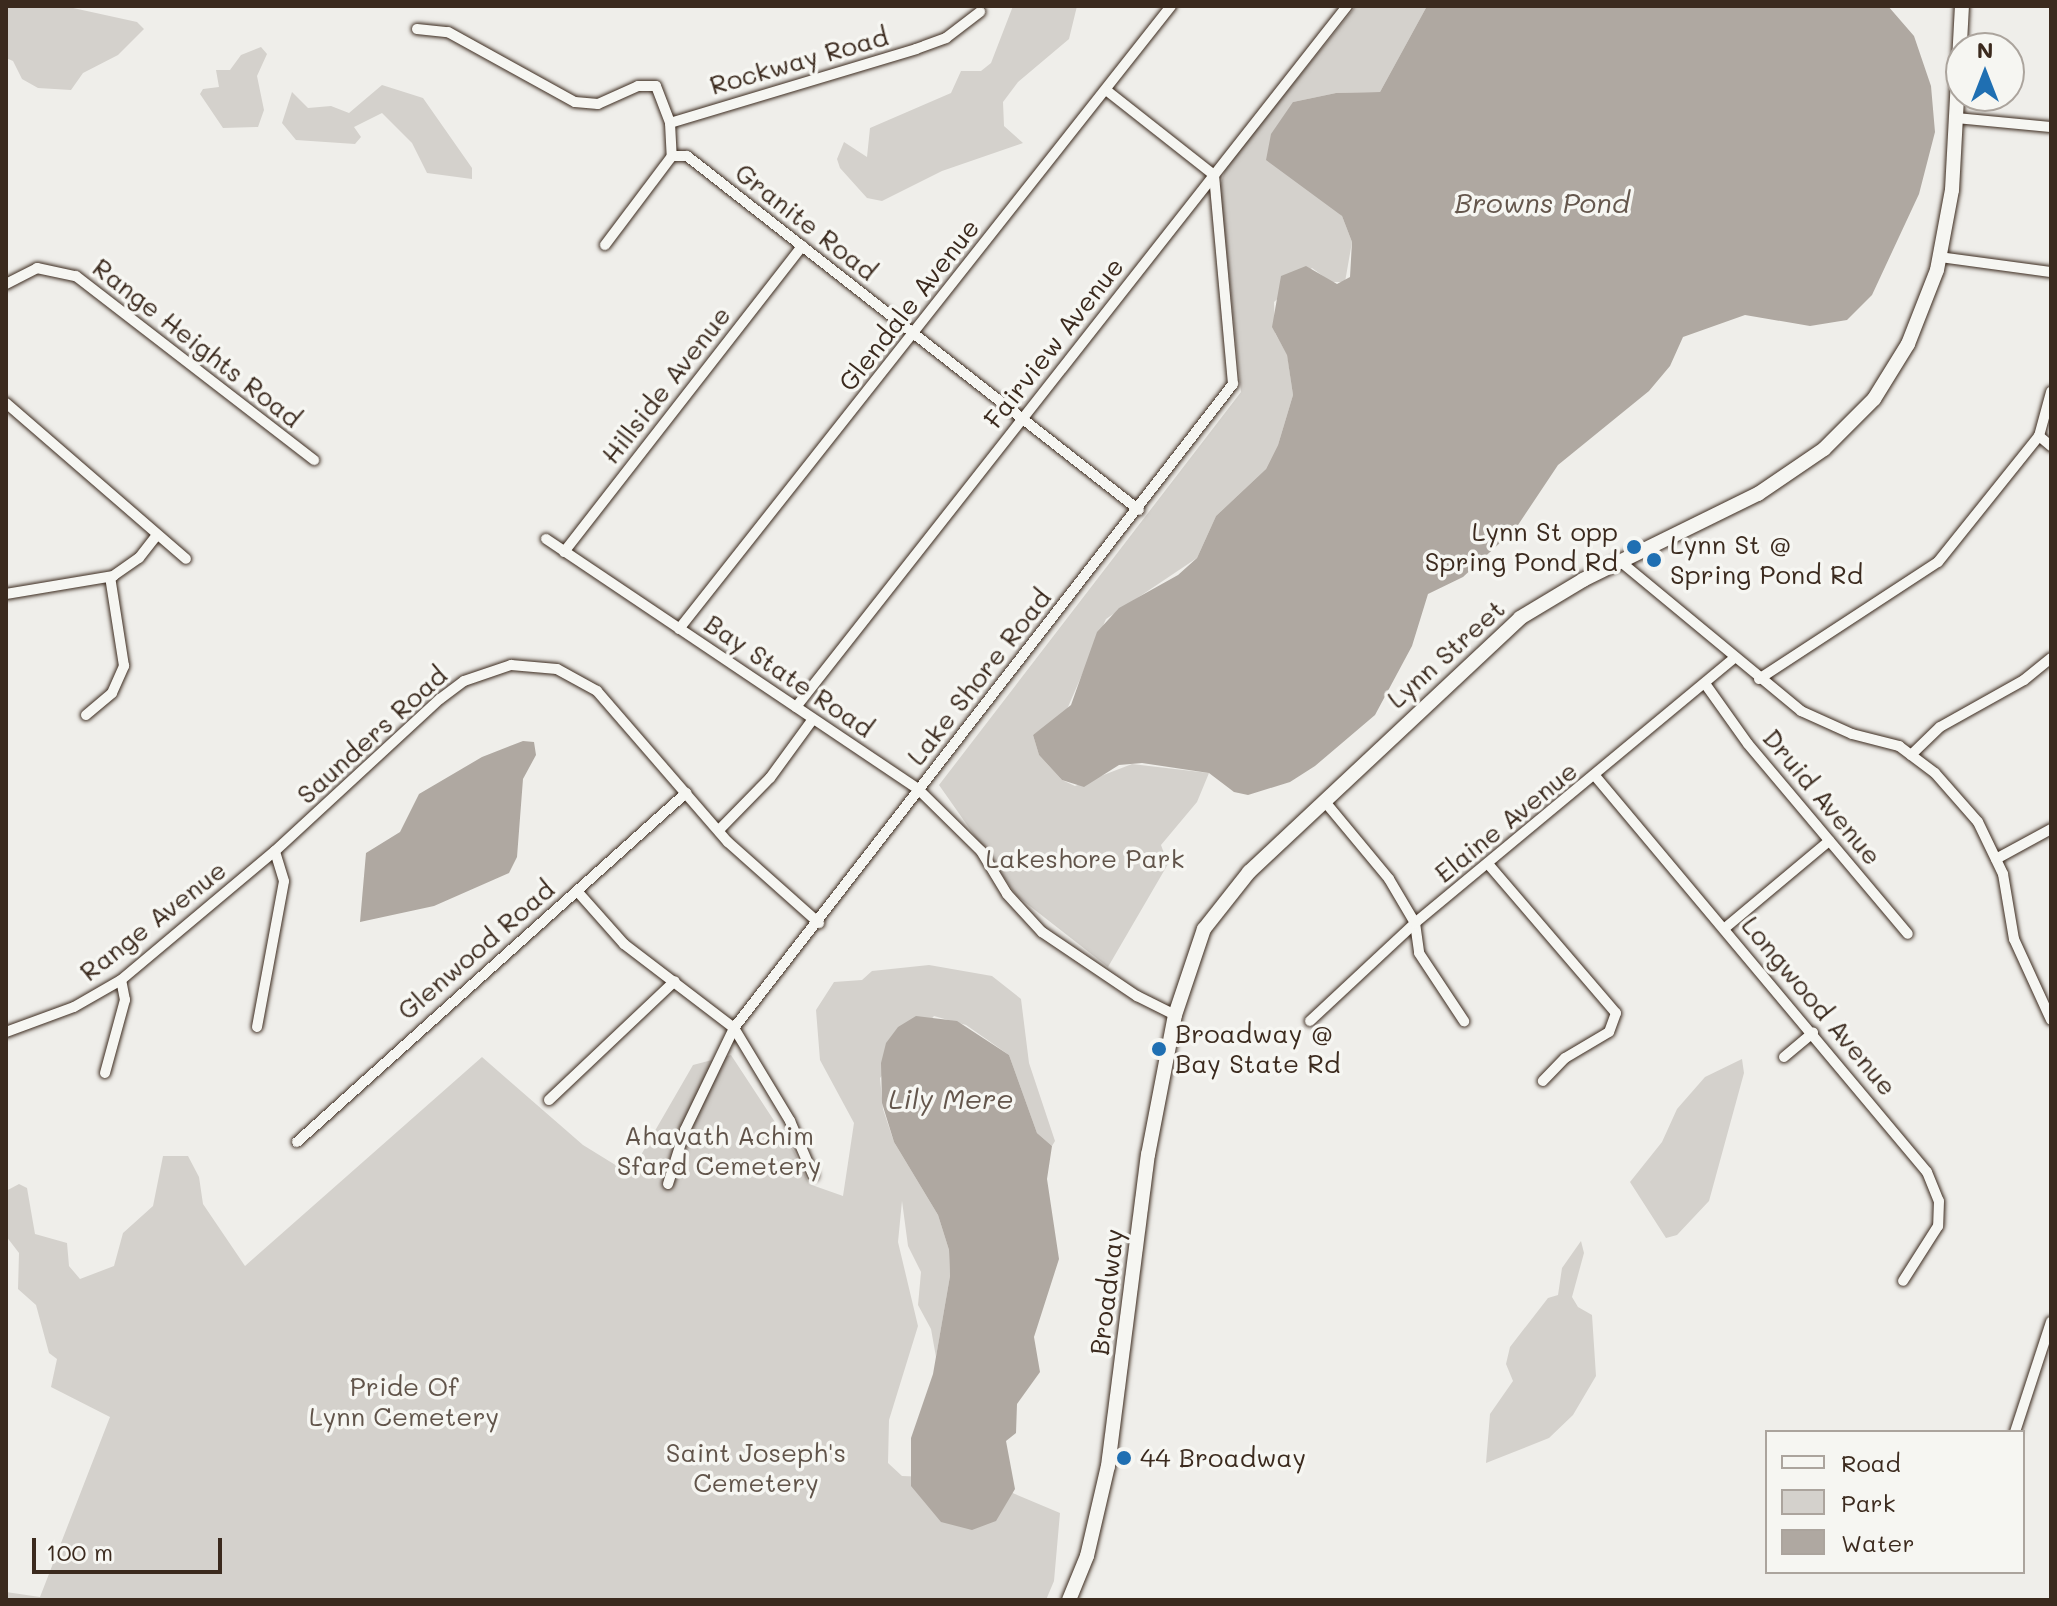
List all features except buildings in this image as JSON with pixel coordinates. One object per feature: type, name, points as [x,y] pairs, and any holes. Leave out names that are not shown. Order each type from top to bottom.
[{"type":"main road","name":"Lynn Street","points":[[1184,988],[1204,929],[1226,897],[1510,626],[1621,562],[1758,494],[1824,449],[1874,399],[1906,348],[1940,257],[1952,190],[1962,6]]},
{"type":"main road","name":"Broadway","points":[[1069,1600],[1087,1556],[1108,1466],[1148,1155],[1175,1015],[1184,988]]},
{"type":"street","name":"Glendale Avenue","points":[[679,629],[1171,6]]},
{"type":"street","name":"Fairview Avenue","points":[[796,707],[1347,6]]},
{"type":"street","name":"Rockway Road","points":[[670,123],[916,49],[946,38],[980,12]]},
{"type":"street","points":[[417,29],[439,28],[564,99],[587,104],[648,84],[661,92],[670,123],[672,156],[605,245]]},
{"type":"street","points":[[1106,90],[1214,175]]},
{"type":"street","points":[[1956,118],[2051,127]]},
{"type":"street","name":"Granite Road","points":[[672,156],[687,156],[1139,510]]},
{"type":"street","name":"Lake Shore Road","points":[[668,1184],[685,1130],[734,1028],[819,923],[1233,384],[1214,175]]},
{"type":"street","name":"Hillside Avenue","points":[[564,552],[802,246]]},
{"type":"street","points":[[1940,257],[2051,272]]},
{"type":"street","name":"Range Heights Road","points":[[6,284],[37,268],[76,276],[314,460]]},
{"type":"street","points":[[1759,679],[1938,562],[2039,436],[2051,392]]},
{"type":"street","points":[[6,403],[186,559]]},
{"type":"street","points":[[2039,436],[2051,446]]},
{"type":"street","points":[[6,594],[110,577],[139,558],[157,535]]},
{"type":"street","name":"Bay State Road","points":[[546,539],[919,790],[981,851],[1007,894],[1042,932],[1137,996],[1175,1015]]},
{"type":"street","points":[[1621,562],[1733,659],[1801,711],[1911,755],[1935,773],[1978,822],[1996,859],[2014,939],[2051,1020]]},
{"type":"street","points":[[86,715],[112,693],[124,666],[110,577]]},
{"type":"street","points":[[1911,755],[1940,727],[2024,680],[2051,658]]},
{"type":"street","name":"Elaine Avenue","points":[[1310,1021],[1415,923],[1596,777],[1733,659]]},
{"type":"street","name":"Saunders Road","points":[[275,851],[440,699],[464,681],[511,665],[557,669],[597,691],[719,830],[819,923]]},
{"type":"street","name":"Druid Avenue","points":[[1706,685],[1829,841],[1908,934]]},
{"type":"street","points":[[719,830],[770,778],[813,719]]},
{"type":"street","name":"Longwood Avenue","points":[[1596,777],[1912,1151],[1934,1188],[1938,1226],[1903,1281]]},
{"type":"street","name":"Glenwood Road","points":[[297,1142],[686,793]]},
{"type":"street","points":[[1326,803],[1389,879],[1415,923],[1419,953],[1464,1021]]},
{"type":"street","points":[[1996,859],[2051,829]]},
{"type":"street","points":[[1725,928],[1829,841]]},
{"type":"street","points":[[257,1027],[284,881],[275,851]]},
{"type":"street","name":"Range Avenue","points":[[6,1032],[74,1007],[121,980],[275,851]]},
{"type":"street","points":[[1489,865],[1595,985],[1616,1018],[1609,1032],[1565,1058],[1543,1081]]},
{"type":"street","points":[[577,891],[624,944],[734,1028],[790,1121],[813,1175]]},
{"type":"street","points":[[105,1073],[125,1003],[121,980]]},
{"type":"street","points":[[549,1100],[675,981]]},
{"type":"street","points":[[1784,1057],[1813,1033]]},
{"type":"street","points":[[2016,1430],[2051,1322]]},
{"type":"green space","points":[[6,6],[64,6],[137,22],[144,29],[118,55],[83,73],[71,90],[38,88],[22,79],[13,61],[6,58]]},
{"type":"green space","points":[[1013,6],[1077,6],[1069,39],[1018,82],[1003,102],[1004,126],[1023,143],[942,171],[882,201],[867,198],[840,168],[837,159],[844,142],[867,157],[870,128],[951,93],[961,71],[981,71],[991,63]]},
{"type":"green space","name":"Lakeshore Park","points":[[1356,6],[1427,6],[1380,92],[1336,93],[1293,102],[1328,202],[1342,216],[1352,242],[1345,282],[1331,282],[1312,268],[1274,302],[1275,333],[1287,354],[1293,395],[1278,445],[1266,469],[1216,516],[1197,558],[1106,619],[1065,714],[1033,735],[1039,755],[1062,780],[1075,786],[1132,764],[1209,773],[1197,802],[1161,845],[1168,864],[1108,967],[1017,896],[939,785],[1241,392],[1220,186],[1226,167]]},
{"type":"green space","points":[[261,47],[267,54],[257,76],[264,110],[258,127],[223,128],[200,94],[203,89],[219,87],[216,70],[230,70],[241,55]]},
{"type":"green space","points":[[382,85],[423,98],[472,168],[472,179],[427,173],[412,143],[382,113],[354,127],[361,137],[355,144],[296,140],[282,123],[292,92],[308,108],[331,106],[349,113]]},
{"type":"green space","points":[[929,965],[992,976],[1021,999],[1029,1063],[1055,1141],[1052,1146],[1037,1133],[1009,1055],[966,1025],[934,1016],[880,1078],[883,1109],[894,1142],[938,1215],[949,1250],[950,1276],[936,1357],[931,1329],[918,1305],[921,1272],[908,1246],[902,1201],[898,1242],[918,1326],[889,1420],[888,1463],[902,1476],[979,1479],[1060,1513],[1054,1581],[1046,1600],[6,1600],[6,1592],[40,1597],[110,1417],[51,1387],[57,1359],[49,1353],[36,1305],[18,1289],[19,1253],[6,1236],[6,1191],[19,1184],[27,1188],[35,1234],[67,1243],[69,1266],[80,1279],[114,1266],[123,1233],[153,1206],[163,1156],[188,1156],[199,1177],[203,1204],[245,1266],[482,1057],[583,1145],[630,1174],[693,1065],[731,1055],[794,1151],[809,1184],[843,1196],[854,1123],[820,1060],[816,1010],[834,982],[862,980],[872,971]]},
{"type":"green space","points":[[1742,1059],[1744,1073],[1709,1201],[1677,1235],[1666,1238],[1630,1182],[1662,1142],[1677,1109],[1705,1077]]},
{"type":"green space","points":[[1581,1241],[1584,1253],[1572,1297],[1578,1307],[1592,1315],[1596,1376],[1573,1415],[1549,1438],[1486,1463],[1490,1414],[1513,1381],[1506,1364],[1510,1347],[1548,1298],[1558,1295],[1562,1268]]},
{"type":"water","name":"Browns Pond","points":[[1427,6],[1888,6],[1914,36],[1931,86],[1935,132],[1919,194],[1872,295],[1847,320],[1810,326],[1745,315],[1683,337],[1670,366],[1649,391],[1558,465],[1516,528],[1463,577],[1428,594],[1412,646],[1375,715],[1315,766],[1290,782],[1248,795],[1234,792],[1209,773],[1142,763],[1119,765],[1084,787],[1062,780],[1039,755],[1033,735],[1071,705],[1097,632],[1119,608],[1178,575],[1197,558],[1216,516],[1266,469],[1278,445],[1293,395],[1287,355],[1272,327],[1281,276],[1306,266],[1337,284],[1350,277],[1352,242],[1342,216],[1266,160],[1271,134],[1293,102],[1336,93],[1380,92]]},
{"type":"water","points":[[523,741],[534,742],[536,755],[523,779],[517,857],[509,873],[434,906],[360,922],[366,853],[400,832],[419,794],[482,757]]},
{"type":"water","name":"Lily Mere","points":[[916,1016],[957,1021],[1009,1055],[1037,1133],[1052,1146],[1047,1179],[1059,1259],[1034,1337],[1040,1372],[1017,1404],[1016,1433],[1006,1441],[1015,1489],[996,1521],[972,1530],[941,1522],[911,1486],[911,1438],[933,1374],[950,1276],[949,1250],[938,1215],[894,1142],[882,1103],[881,1063],[886,1043],[898,1027]]},
{"type":"place","name":"Lynn St opp Spring Pond Rd","points":[[1634,547]]},
{"type":"place","name":"Lynn St @ Spring Pond Rd","points":[[1654,560]]},
{"type":"place","name":"Broadway @ Bay State Rd","points":[[1159,1049]]},
{"type":"place","name":"44 Broadway","points":[[1124,1458]]},
{"type":"park label","name":"Ahavath Achim Sfard Cemetery","points":[[719,1151]]},
{"type":"park label","name":"Pride Of Lynn Cemetery","points":[[404,1402]]},
{"type":"park label","name":"Saint Joseph's Cemetery","points":[[756,1468]]}]
